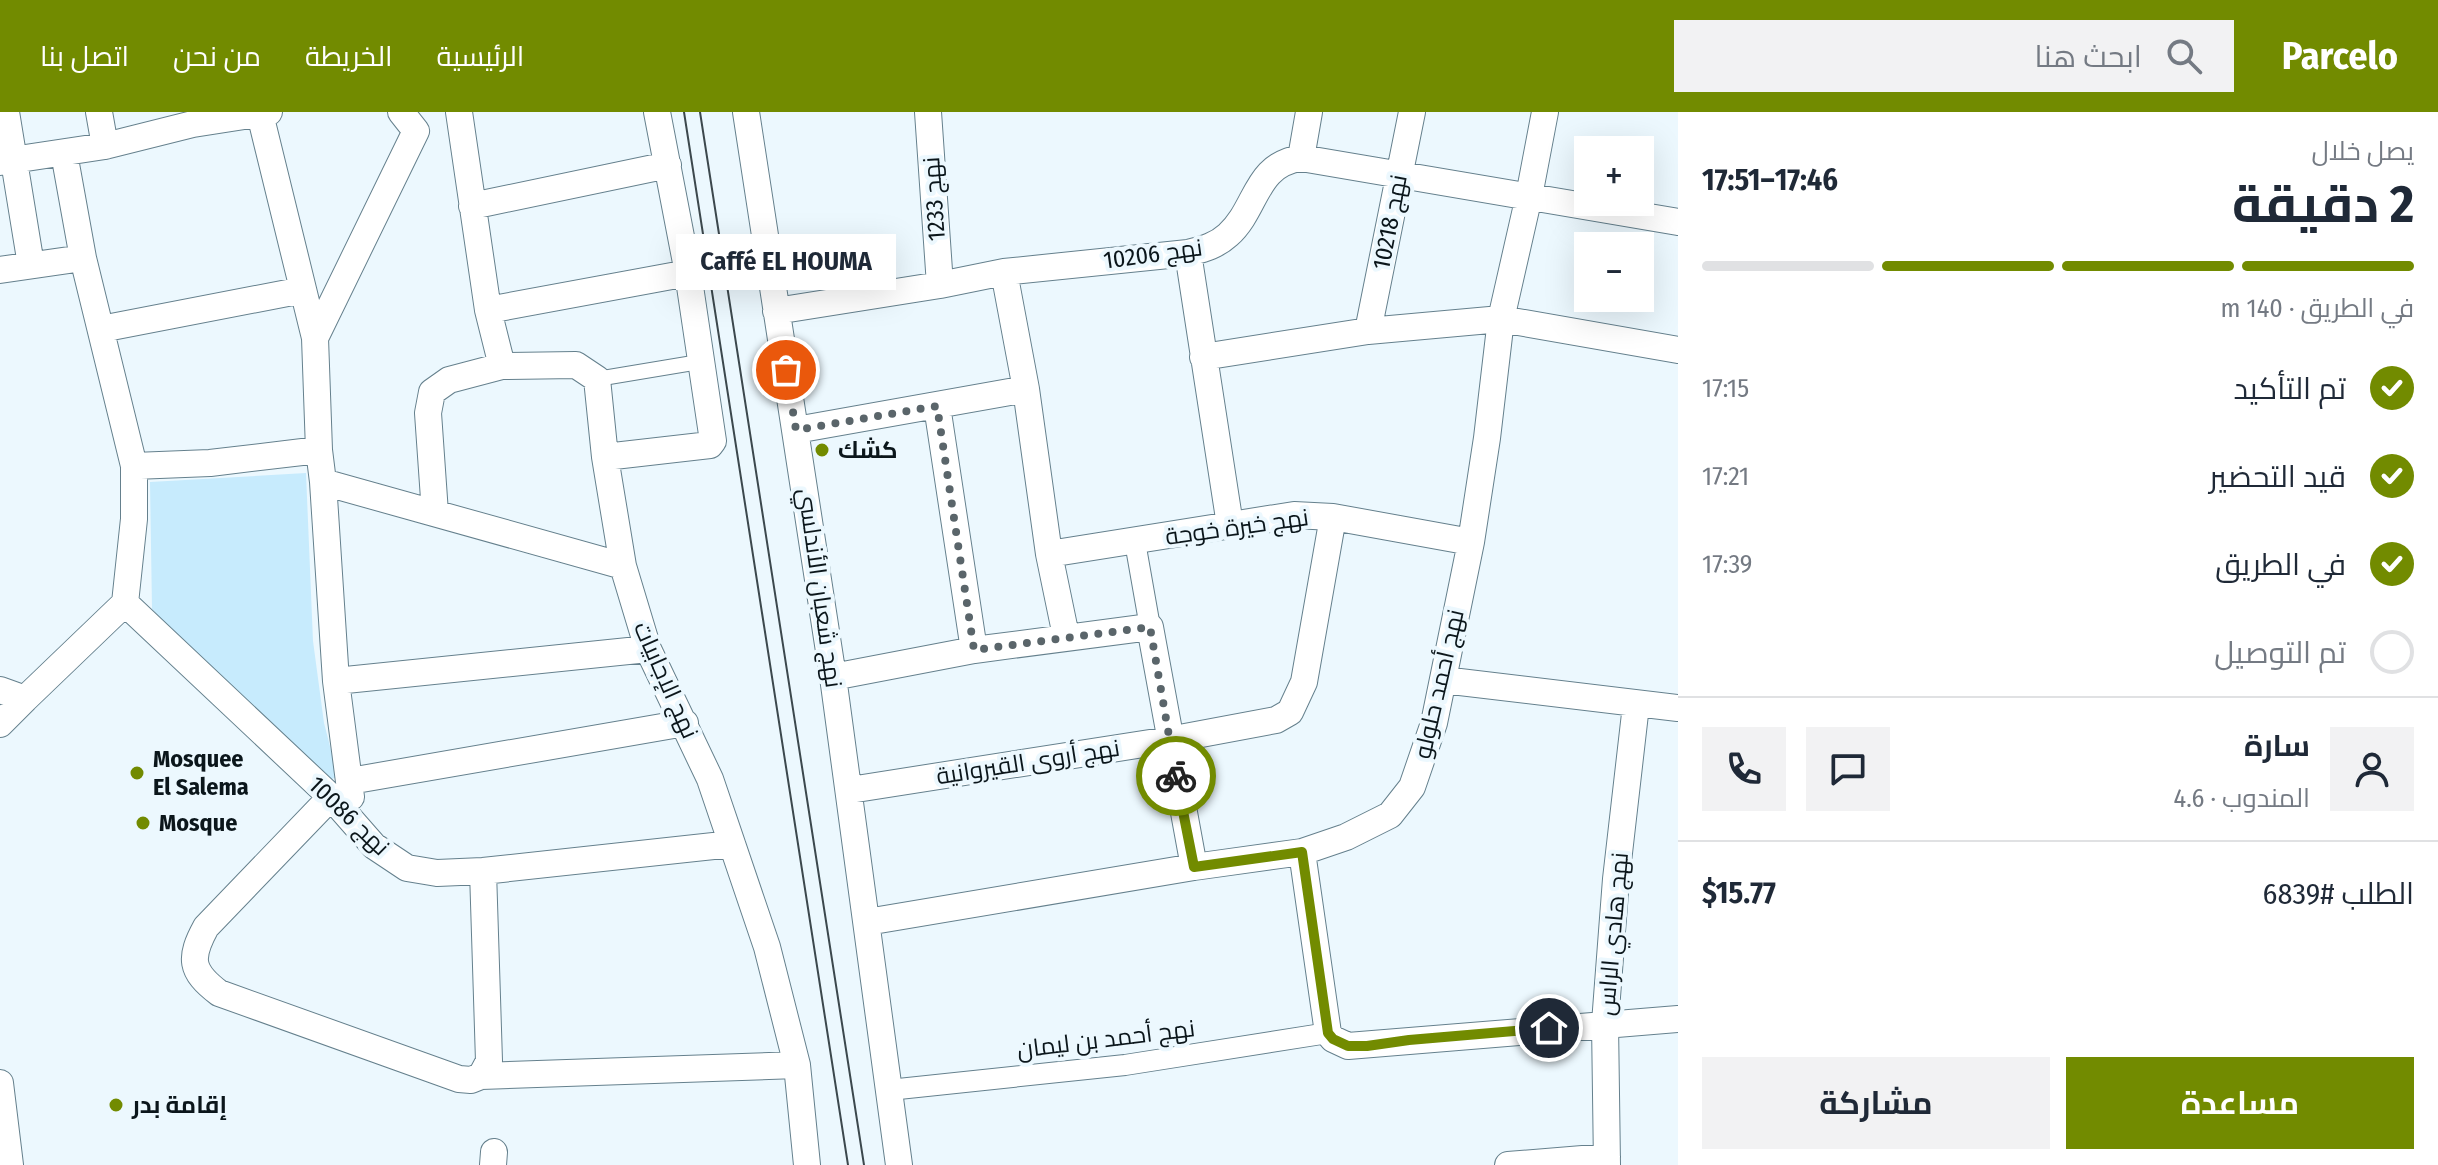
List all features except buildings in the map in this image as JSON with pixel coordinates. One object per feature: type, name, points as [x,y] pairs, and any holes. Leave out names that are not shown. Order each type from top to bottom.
[{"type":"street","points":[[6,112],[7,161],[31,265]]},
{"type":"street","points":[[99,112],[105,146]]},
{"type":"street","points":[[315,338],[416,131],[401,112]]},
{"type":"street","points":[[459,112],[488,310],[502,366]]},
{"type":"street","points":[[605,457],[710,445],[713,436],[699,362],[688,273],[657,112]]},
{"type":"street","name":"نهج شعبان الأندلسي","points":[[746,112],[850,790],[899,1165]]},
{"type":"street","name":"نهج 1233","points":[[928,112],[940,285]]},
{"type":"street","points":[[1309,112],[1301,158],[1678,222]]},
{"type":"street","name":"نهج 10218","points":[[1368,331],[1412,112]]},
{"type":"street","name":"نهج أحمد حلولو","points":[[867,922],[1302,852],[1346,837],[1390,815],[1412,787],[1424,757],[1443,680],[1471,542],[1501,319],[1545,112]]},
{"type":"street","points":[[7,161],[105,146],[192,118],[265,113],[315,338],[340,789]]},
{"type":"street","points":[[0,724],[125,603],[134,519],[134,466],[83,258],[64,153]]},
{"type":"street","name":"نهج 10206","points":[[776,311],[1004,272],[1188,253],[1212,246],[1228,235],[1242,218],[1265,175],[1288,160],[1301,158]]},
{"type":"street","points":[[472,206],[668,165]]},
{"type":"street","points":[[1188,253],[1230,525]]},
{"type":"street","points":[[0,270],[83,258]]},
{"type":"street","points":[[1004,272],[1026,389],[1049,554],[1066,636]]},
{"type":"street","points":[[488,310],[688,273]]},
{"type":"street","points":[[101,329],[303,290]]},
{"type":"street","points":[[1203,357],[1368,331],[1501,319],[1678,350]]},
{"type":"street","points":[[435,513],[428,413],[432,392],[449,380],[502,366],[576,365],[597,379]]},
{"type":"street","name":"نهج الإجابيات","points":[[597,379],[605,457],[623,566],[648,649],[710,779],[767,947],[797,1065],[807,1165]]},
{"type":"street","points":[[796,430],[1026,389]]},
{"type":"street","points":[[937,406],[974,650]]},
{"type":"street","points":[[134,466],[210,463],[319,450]]},
{"type":"street","points":[[323,482],[623,566]]},
{"type":"street","name":"نهج خيرة خوجة","points":[[1049,554],[1294,515],[1333,517],[1471,542]]},
{"type":"street","name":"نهج أروى القيروانية","points":[[850,790],[1276,720],[1290,712],[1304,682],[1333,517]]},
{"type":"street","points":[[1135,542],[1194,867]]},
{"type":"street","name":"نهج 10086","points":[[125,603],[340,789],[352,820],[374,846],[407,868],[437,873],[483,871],[732,844]]},
{"type":"street","points":[[833,677],[974,650],[1150,627]]},
{"type":"street","points":[[336,681],[648,649]]},
{"type":"street","points":[[1443,680],[1678,708]]},
{"type":"street","points":[[0,690],[25,699]]},
{"type":"street","name":"نهج هادي الراس","points":[[1607,1161],[1605,1023],[1616,879],[1636,705]]},
{"type":"street","points":[[685,723],[340,789],[206,927],[196,944],[194,965],[203,980],[219,993],[459,1079],[797,1065]]},
{"type":"street","points":[[1302,852],[1328,1033],[1348,1046],[1678,1019]]},
{"type":"street","points":[[481,1076],[489,1061],[483,871]]},
{"type":"street","name":"نهج أحمد بن ليمان","points":[[889,1090],[1125,1065],[1328,1033]]},
{"type":"street","points":[[0,1083],[10,1165]]},
{"type":"street","points":[[1508,1165],[1607,1161]]},
{"type":"lane","points":[[597,379],[699,362]]},
{"type":"shaded area","points":[[306,473],[313,641],[324,723],[338,777],[328,780],[307,775],[152,609],[150,482]]},
{"type":"tram line","points":[[684,112],[848,1165]]},
{"type":"tram line","points":[[700,112],[864,1165]]},
{"type":"way so far","points":[[786,370],[796,430],[937,406],[974,650],[1150,627],[1176,776]]},
{"type":"place","name":"Caffé EL HOUMA","points":[[786,370]]},
{"type":"place","name":"كشك","points":[[822,450]]},
{"type":"place","name":"Mosquee El Salema","points":[[137,773]]},
{"type":"place","name":"Mosque","points":[[143,823]]},
{"type":"place","name":"إقامة بدر","points":[[116,1105]]},
{"type":"route","points":[[1176,776],[1194,867],[1302,852],[1328,1033],[1333,1039],[1348,1046],[1367,1046],[1549,1028]]}]
